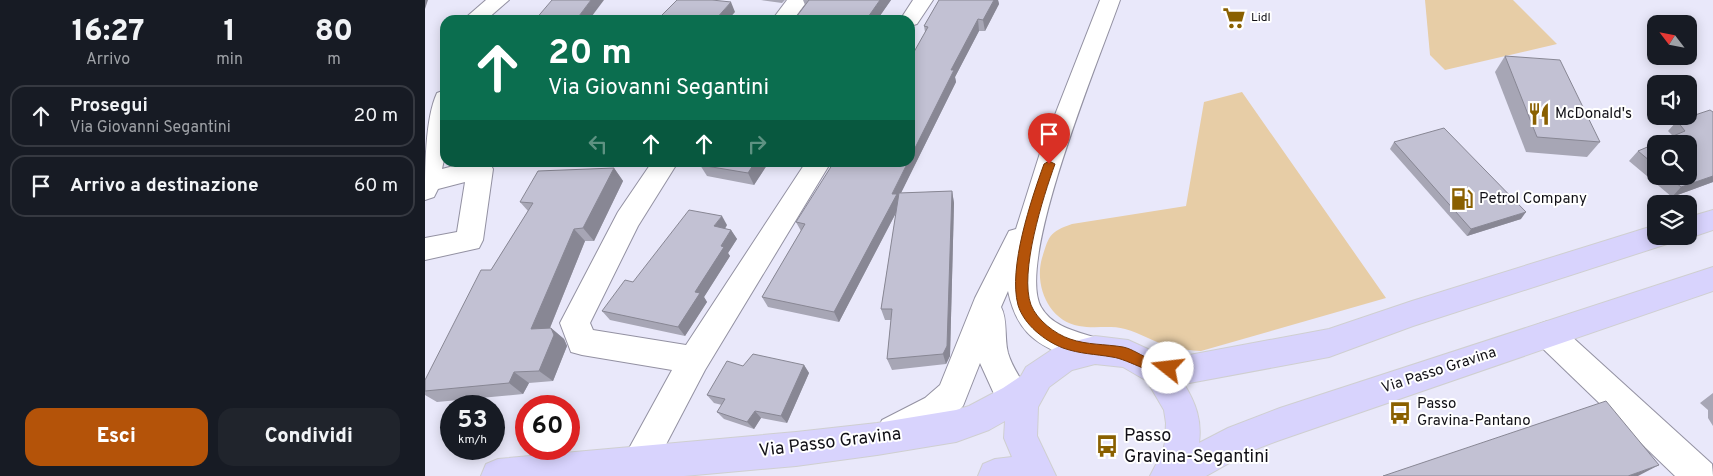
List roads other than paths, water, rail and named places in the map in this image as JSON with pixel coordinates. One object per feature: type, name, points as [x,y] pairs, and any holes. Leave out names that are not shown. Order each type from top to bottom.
[{"type":"main road","points":[[1697,224],[1713,220]]},
{"type":"main road","points":[[1039,476],[1026,456],[1022,445],[1019,427],[1022,398],[1046,368],[1055,361],[1089,350],[1101,349],[1125,353],[1148,364],[1184,370],[1329,343],[1412,314],[1647,239]]},
{"type":"main road","name":"Via Passo Gravina","points":[[1172,476],[1240,438],[1713,279]]},
{"type":"main road","points":[[1148,364],[1169,384],[1181,411],[1184,426],[1179,455],[1167,476]]},
{"type":"main road","name":"Via Passo Gravina","points":[[498,476],[877,439],[956,426],[977,419],[1022,398]]},
{"type":"main road","points":[[995,476],[1017,474],[1032,476]]},
{"type":"street","points":[[480,15],[499,0]]},
{"type":"street","points":[[786,15],[798,0]]},
{"type":"street","points":[[913,15],[923,0]]},
{"type":"street","points":[[877,439],[937,409],[952,395],[990,298],[1034,206],[1110,0]]},
{"type":"street","points":[[425,249],[469,240],[479,169],[426,186],[440,121]]},
{"type":"street","points":[[662,167],[654,177],[624,228],[575,323],[582,342],[694,360]]},
{"type":"street","points":[[638,463],[694,360],[816,167]]},
{"type":"street","points":[[1034,206],[1021,278],[1025,305],[1033,321],[1043,330],[1065,343],[1089,350]]},
{"type":"street","points":[[990,298],[990,350],[998,371],[1022,398]]},
{"type":"street","points":[[1548,334],[1700,476]]},
{"type":"place","name":"Lidl","points":[[1234,18]]},
{"type":"place","name":"McDonald's","points":[[1539,114]]},
{"type":"place","name":"Petrol Company","points":[[1462,199]]},
{"type":"place","name":"Passo Gravina-Pantano","points":[[1400,413]]},
{"type":"place","name":"Passo Gravina-Segantini","points":[[1107,446]]}]
